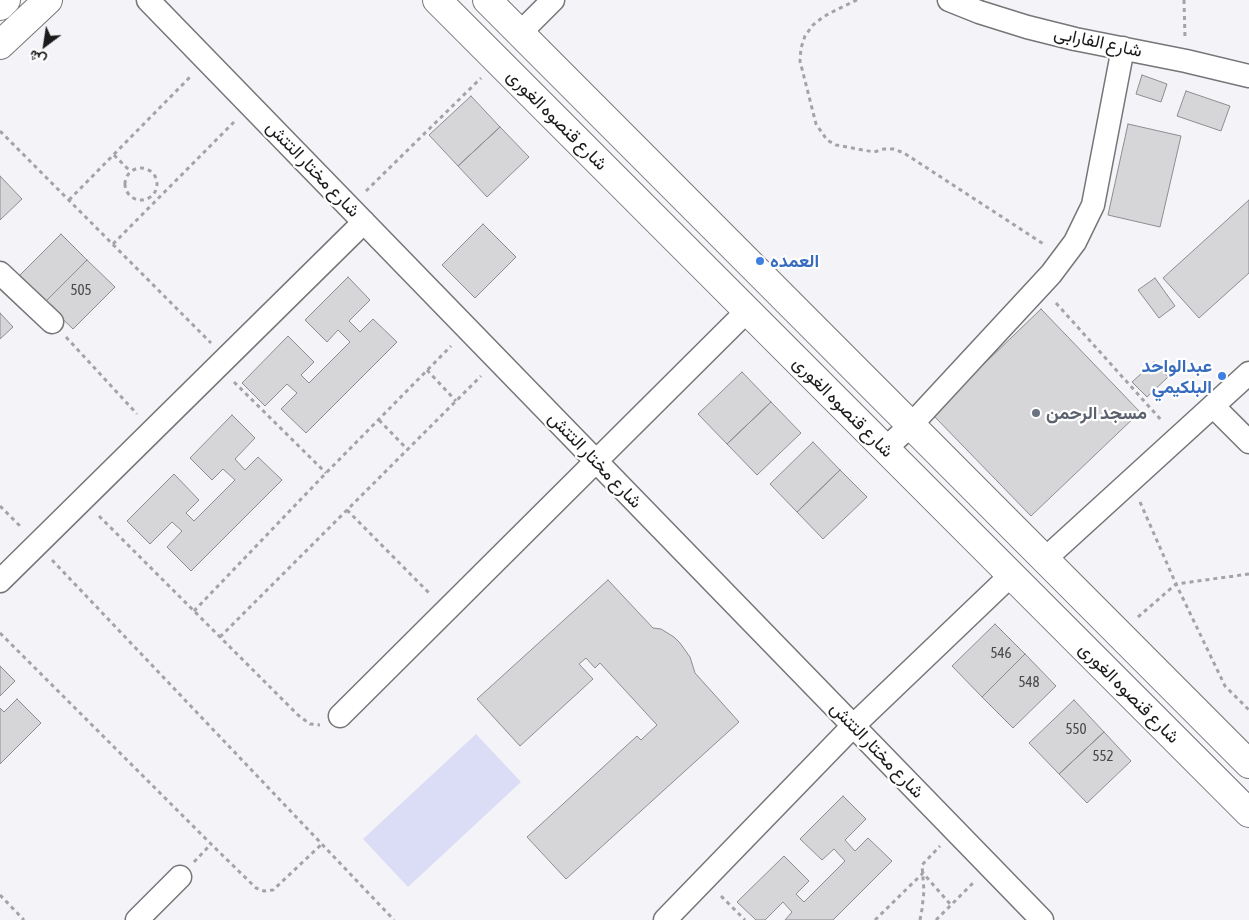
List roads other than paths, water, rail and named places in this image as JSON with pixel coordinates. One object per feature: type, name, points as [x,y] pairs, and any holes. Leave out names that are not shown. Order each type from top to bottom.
[{"type":"street","points":[[0,6],[6,0]]},
{"type":"street","points":[[0,45],[48,0]]},
{"type":"street","name":"شارع مختار التتش","points":[[148,0],[1042,920]]},
{"type":"street","name":"شارع قنصوه الغورى","points":[[436,0],[1249,813]]},
{"type":"street","name":"شارع قنصوه الغورى","points":[[488,0],[1249,764]]},
{"type":"street","points":[[520,33],[553,0]]},
{"type":"street","name":"شارع الفارابى","points":[[949,0],[1027,27],[1249,76]]},
{"type":"street","points":[[885,449],[911,424],[1040,286],[1076,242],[1093,205],[1123,48]]},
{"type":"street","points":[[0,581],[222,362],[356,215]]},
{"type":"street","points":[[0,273],[52,322]]},
{"type":"street","points":[[340,716],[748,311]]},
{"type":"street","points":[[1045,559],[1249,373]]},
{"type":"street","points":[[1213,406],[1249,442]]},
{"type":"street","points":[[666,920],[853,726],[1011,575]]},
{"type":"street","points":[[137,920],[180,877]]},
{"type":"place","name":"العمده","points":[[760,261]]},
{"type":"place","name":"عبدالواحد البلكيمي","points":[[1222,376]]},
{"type":"place","name":"مسجد الرحمن","points":[[1036,413]]}]
